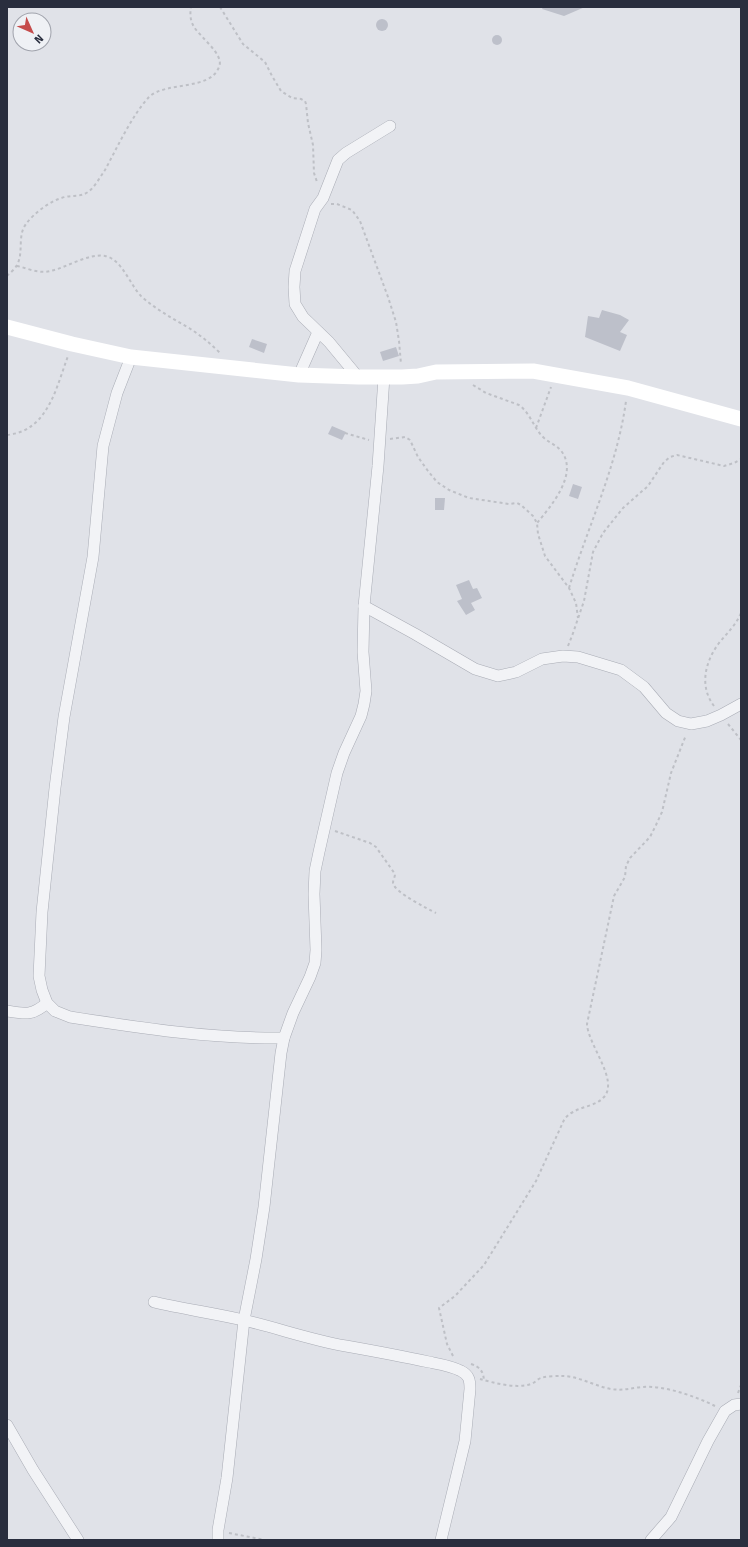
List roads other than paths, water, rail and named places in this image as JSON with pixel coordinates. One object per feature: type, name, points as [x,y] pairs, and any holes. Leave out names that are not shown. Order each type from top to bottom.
[{"type":"street","points":[[358,377],[329,342],[303,317],[295,304],[295,270],[315,209],[323,198],[338,160],[390,126]]},
{"type":"street","points":[[7,327],[72,344],[131,357],[299,375],[402,377],[418,376],[436,372],[533,371],[628,388],[741,419]]},
{"type":"street","points":[[299,375],[318,332]]},
{"type":"street","points":[[131,357],[117,393],[103,446],[93,556],[64,717],[42,912],[39,976],[42,990],[47,1003],[55,1011],[70,1017],[125,1026],[216,1036],[284,1038]]},
{"type":"street","points":[[218,1535],[227,1478],[244,1320],[264,1207],[284,1038],[315,963],[314,886],[316,871],[337,774],[344,753],[361,716],[366,691],[363,652],[364,606],[380,440],[384,377]]},
{"type":"street","points":[[364,606],[475,669],[498,676],[516,672],[542,660],[563,656],[578,657],[621,670],[644,687],[666,713],[678,721],[691,724],[707,721],[741,704]]},
{"type":"street","points":[[7,1011],[25,1014],[33,1013],[47,1003]]},
{"type":"street","points":[[154,1302],[181,1309],[244,1320],[292,1334],[446,1366],[460,1370],[467,1375],[470,1380],[470,1388],[465,1442],[441,1540]]},
{"type":"street","points":[[651,1540],[671,1517],[708,1441],[725,1410],[734,1405],[741,1404]]},
{"type":"street","points":[[7,1425],[33,1470],[78,1540]]}]
